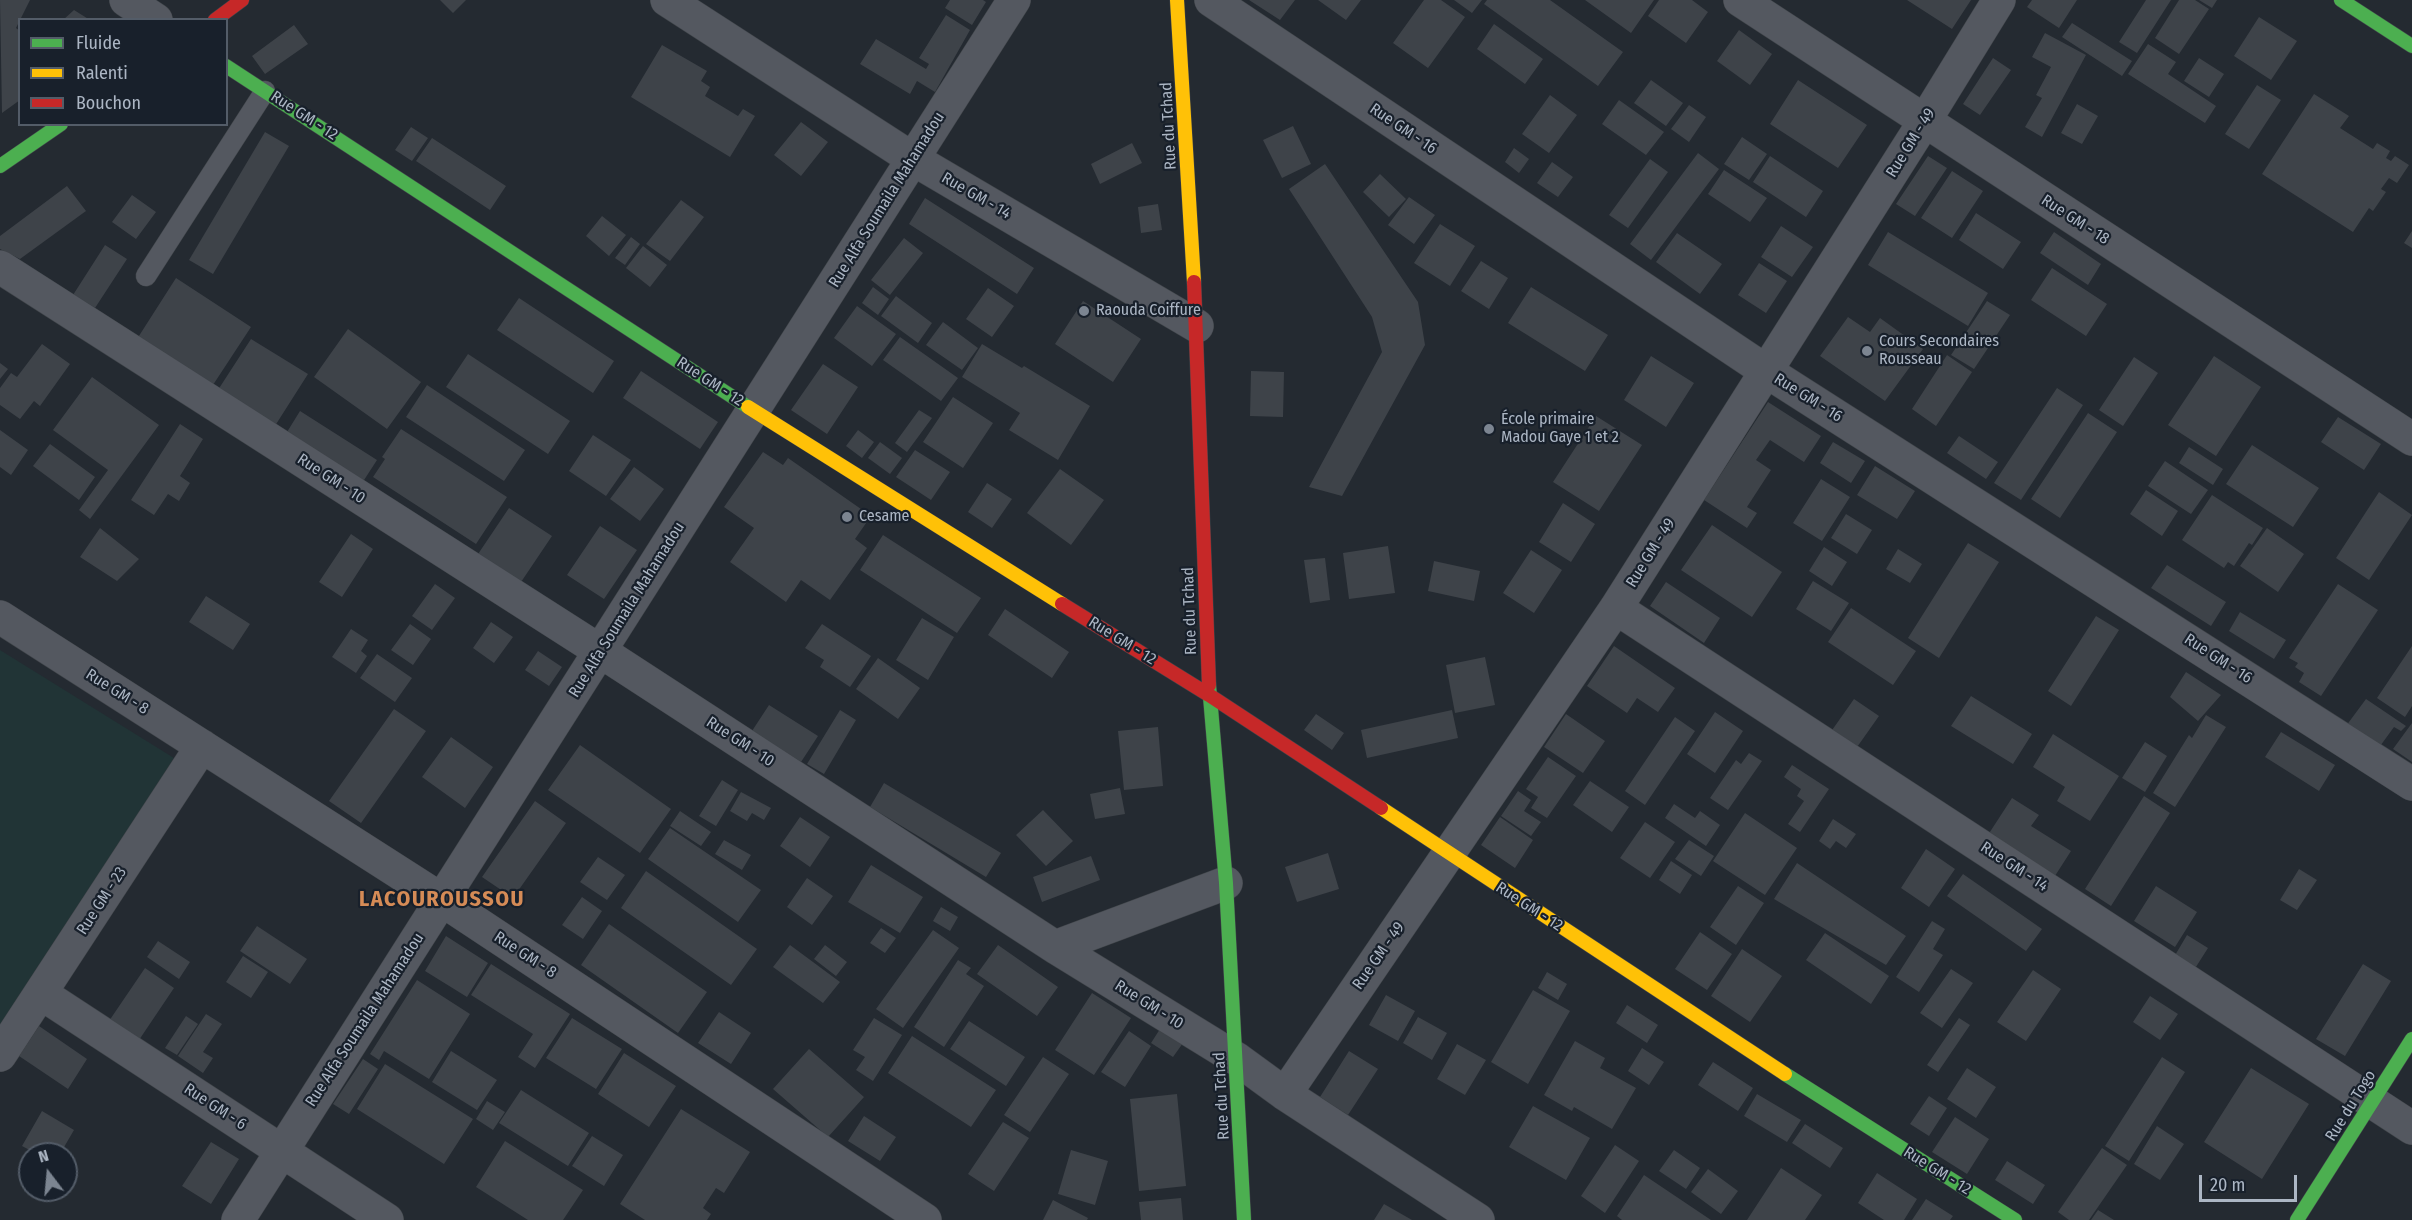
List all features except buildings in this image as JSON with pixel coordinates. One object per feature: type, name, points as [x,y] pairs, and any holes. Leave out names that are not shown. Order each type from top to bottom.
[{"type":"street","points":[[126,0],[153,18]]},
{"type":"street","points":[[217,18],[242,0]]},
{"type":"street","name":"Rue GM - 14","points":[[667,0],[913,159],[1197,326]]},
{"type":"street","name":"Rue Alfa Soumaila Mahamadou","points":[[238,1220],[1014,0]]},
{"type":"street","name":"Rue du Tchad","points":[[1178,0],[1197,326],[1209,695],[1226,883],[1238,1059],[1244,1220]]},
{"type":"street","name":"Rue GM - 16","points":[[1211,0],[1766,371],[2412,784]]},
{"type":"street","name":"Rue GM - 18","points":[[1740,0],[2412,439]]},
{"type":"street","name":"Rue GM - 49","points":[[1284,1095],[1616,608],[1999,0]]},
{"type":"street","points":[[2341,0],[2412,46]]},
{"type":"street","name":"Rue GM - 12","points":[[228,67],[753,411],[1209,695],[1826,1101],[2015,1220]]},
{"type":"street","points":[[0,166],[58,126]]},
{"type":"street","name":"Rue GM - 10","points":[[0,267],[600,651],[1054,947],[1238,1059],[1284,1095],[1478,1220]]},
{"type":"street","name":"Rue GM - 14","points":[[1616,608],[2412,1128]]},
{"type":"street","name":"Rue GM - 8","points":[[0,617],[442,900],[925,1220]]},
{"type":"street","name":"Rue GM - 23","points":[[0,1055],[202,746]]},
{"type":"street","points":[[1054,947],[1226,883]]},
{"type":"street","name":"Rue GM - 6","points":[[42,994],[387,1220]]},
{"type":"street","name":"Rue du Togo","points":[[2297,1220],[2412,1039]]},
{"type":"lane","points":[[146,276],[265,91]]},
{"type":"shaded area","points":[[0,650],[174,758],[0,1034]]},
{"type":"traffic: fast","points":[[2341,0],[2412,46]]},
{"type":"traffic: fast","points":[[228,67],[748,407]]},
{"type":"traffic: fast","points":[[0,166],[58,126]]},
{"type":"traffic: fast","points":[[1209,685],[1226,883],[1244,1220]]},
{"type":"traffic: fast","points":[[2297,1220],[2412,1039]]},
{"type":"traffic: fast","points":[[1785,1074],[2015,1220]]},
{"type":"traffic: slow","points":[[1177,0],[1194,282]]},
{"type":"traffic: slow","points":[[748,407],[1062,604]]},
{"type":"traffic: slow","points":[[1381,808],[1785,1074]]},
{"type":"traffic: jam","points":[[218,18],[242,0]]},
{"type":"traffic: jam","points":[[1194,282],[1209,685]]},
{"type":"traffic: jam","points":[[1062,604],[1209,695],[1381,808]]},
{"type":"place","name":"Raouda Coiffure","points":[[1084,311]]},
{"type":"place","name":"Cours Secondaires Rousseau","points":[[1867,351]]},
{"type":"place","name":"École primaire Madou Gaye 1 et 2","points":[[1489,429]]},
{"type":"place","name":"Cesame","points":[[847,517]]},
{"type":"district","name":"LACOUROUSSOU","points":[[442,900]]}]
